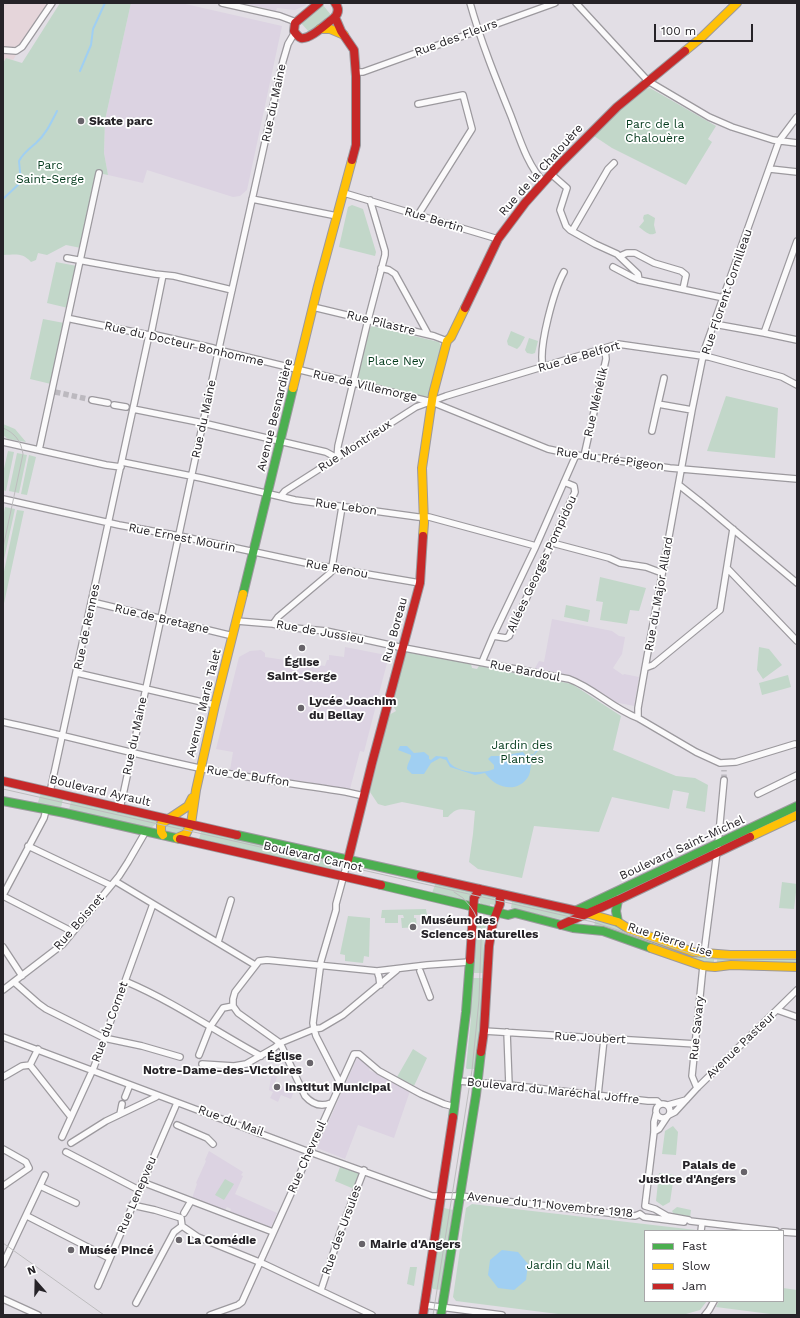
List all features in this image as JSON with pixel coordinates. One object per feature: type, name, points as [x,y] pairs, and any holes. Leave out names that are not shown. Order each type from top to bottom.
[{"type":"main road","points":[[319,3],[296,22],[294,28],[299,37],[304,39],[310,37],[335,17],[338,11],[335,3]]},
{"type":"main road","name":"Rue de la Chalouère","points":[[432,402],[447,341],[460,321],[498,239],[519,210],[551,174],[617,107],[702,36],[737,3]]},
{"type":"main road","name":"Avenue Besnardière","points":[[237,621],[313,307],[356,146],[356,72],[354,50],[335,17]]},
{"type":"main road","points":[[320,29],[330,29],[344,35]]},
{"type":"main road","name":"Rue Boreau","points":[[348,860],[420,583],[424,517],[422,468],[432,402]]},
{"type":"main road","name":"Avenue Marie Talet","points":[[191,824],[200,768],[237,621]]},
{"type":"main road","name":"Boulevard Ayrault","points":[[3,781],[120,809],[191,824]]},
{"type":"main road","name":"Avenue Marie Talet","points":[[162,831],[161,824],[188,806],[196,790]]},
{"type":"main road","points":[[3,801],[146,831]]},
{"type":"main road","name":"Boulevard Saint-Michel","points":[[577,910],[797,806]]},
{"type":"main road","name":"Boulevard Saint-Michel","points":[[561,925],[618,900],[797,815]]},
{"type":"main road","points":[[177,838],[186,834],[191,824]]},
{"type":"main road","name":"Boulevard Carnot","points":[[191,824],[500,894]]},
{"type":"main road","name":"Boulevard Carnot","points":[[146,831],[162,831],[177,838],[458,903],[475,905],[497,912]]},
{"type":"main road","points":[[423,1315],[455,1107],[466,1012],[475,895],[480,889]]},
{"type":"main road","points":[[442,1311],[478,1082],[484,1031],[489,946],[492,928],[500,904],[500,894],[590,913]]},
{"type":"main road","points":[[618,900],[616,911],[618,922]]},
{"type":"main road","points":[[458,903],[466,910],[472,920]]},
{"type":"main road","points":[[497,912],[508,915],[515,913],[561,925]]},
{"type":"main road","name":"Rue Pierre Lise","points":[[590,913],[618,922],[629,928],[693,952],[730,956],[797,955]]},
{"type":"main road","name":"Rue Pierre Lise","points":[[561,925],[603,931],[703,966],[797,967]]},
{"type":"street","points":[[3,50],[16,51],[22,47],[52,3]]},
{"type":"street","points":[[222,3],[280,16],[296,22]]},
{"type":"street","points":[[470,3],[477,31],[533,168],[544,182]]},
{"type":"street","name":"Rue des Fleurs","points":[[356,72],[363,72],[555,3]]},
{"type":"street","points":[[576,3],[648,81],[724,124],[750,134],[779,141],[797,143]]},
{"type":"street","name":"Rue du Maine","points":[[120,809],[218,350],[283,61],[288,44],[295,32]]},
{"type":"street","points":[[418,104],[463,95],[472,129],[418,215]]},
{"type":"street","name":"Rue Florent Cornilleau","points":[[681,469],[703,356],[779,141],[797,117]]},
{"type":"street","points":[[572,231],[608,169],[614,163]]},
{"type":"street","points":[[770,169],[797,172]]},
{"type":"street","points":[[39,450],[54,392],[99,173]]},
{"type":"street","points":[[551,174],[567,188],[560,210],[566,226],[572,231],[620,256],[638,274],[639,280]]},
{"type":"street","name":"Rue Bertin","points":[[344,193],[498,239]]},
{"type":"street","points":[[252,199],[337,216]]},
{"type":"street","points":[[133,409],[203,423],[326,452],[337,458],[338,446],[385,251],[370,200]]},
{"type":"street","points":[[764,333],[797,241]]},
{"type":"street","points":[[620,256],[635,254],[654,263],[684,273],[686,278],[683,289]]},
{"type":"street","points":[[67,258],[174,276],[232,290]]},
{"type":"street","points":[[613,267],[639,280],[724,298]]},
{"type":"street","points":[[381,268],[395,274],[428,334]]},
{"type":"street","points":[[543,367],[542,356],[554,294],[564,272]]},
{"type":"street","name":"Rue de Rennes","points":[[50,792],[64,736],[163,275]]},
{"type":"street","name":"Rue Pilastre","points":[[313,307],[428,334],[447,341]]},
{"type":"street","name":"Rue du Docteur Bonhomme","points":[[71,319],[213,348],[298,370]]},
{"type":"street","points":[[714,324],[797,340]]},
{"type":"street","name":"Rue de Belfort","points":[[432,402],[446,396],[621,343],[703,356],[774,375],[797,385]]},
{"type":"street","name":"Rue Ménélik","points":[[584,456],[606,359],[605,348]]},
{"type":"street","name":"Rue de Villemorge","points":[[298,370],[432,402]]},
{"type":"street","points":[[652,431],[664,378]]},
{"type":"street","points":[[92,400],[126,407]]},
{"type":"street","name":"Rue du Pré-Pigeon","points":[[432,402],[542,447],[576,455],[681,469],[797,479]]},
{"type":"street","name":"Rue Montrieux","points":[[281,496],[285,491],[416,407],[432,402]]},
{"type":"street","points":[[658,404],[692,410]]},
{"type":"street","name":"Rue Lebon","points":[[3,442],[39,450],[192,476],[295,500],[429,517],[536,546]]},
{"type":"street","name":"Allées Georges Pompidou","points":[[482,662],[536,546],[576,455]]},
{"type":"street","name":"Rue du Major Allard","points":[[638,718],[638,708],[681,469]]},
{"type":"street","name":"Allées Georges Pompidou","points":[[493,636],[506,638],[509,636],[575,492],[574,486],[564,482]]},
{"type":"street","points":[[678,485],[703,504],[797,583]]},
{"type":"street","name":"Rue Ernest Mourin","points":[[3,499],[254,553]]},
{"type":"street","points":[[273,624],[278,617],[334,567],[342,507]]},
{"type":"street","points":[[645,668],[653,665],[720,610],[733,529]]},
{"type":"street","points":[[556,544],[609,558],[620,563],[650,568],[662,573]]},
{"type":"street","name":"Rue Renou","points":[[254,553],[420,583]]},
{"type":"street","points":[[727,568],[797,641]]},
{"type":"street","name":"Rue de Bretagne","points":[[92,602],[233,636]]},
{"type":"street","name":"Rue de Jussieu","points":[[237,621],[326,631],[403,647]]},
{"type":"street","name":"Rue Bardoul","points":[[403,647],[553,675],[573,681],[584,686],[628,715],[638,718],[725,767],[736,762],[795,744]]},
{"type":"street","points":[[77,673],[215,705]]},
{"type":"street","name":"Rue de Buffon","points":[[3,722],[200,768],[364,796]]},
{"type":"street","points":[[758,794],[797,775]]},
{"type":"street","points":[[704,953],[718,844],[724,780]]},
{"type":"street","points":[[46,810],[44,818],[3,895],[73,932]]},
{"type":"street","name":"Rue Boisnet","points":[[3,990],[63,944],[128,862],[146,831]]},
{"type":"street","points":[[28,846],[112,883],[153,904],[255,965]]},
{"type":"street","points":[[340,1085],[314,1030],[313,1023],[320,965],[348,860]]},
{"type":"street","points":[[218,942],[231,900]]},
{"type":"street","name":"Rue du Cornet","points":[[62,1137],[92,1070],[153,904]]},
{"type":"street","points":[[3,947],[22,976]]},
{"type":"street","points":[[331,1103],[318,1105],[310,1101],[305,1096],[280,1043],[238,1013],[233,1006],[235,992],[255,965],[259,961],[265,960],[377,971],[469,962]]},
{"type":"street","name":"Rue Savary","points":[[697,1088],[692,1076],[703,966]]},
{"type":"street","points":[[202,1064],[223,1066],[240,1065],[260,1056],[280,1043],[321,1028],[343,1015],[399,968]]},
{"type":"street","points":[[377,971],[380,985]]},
{"type":"street","points":[[420,971],[430,997]]},
{"type":"street","points":[[14,982],[38,1004],[46,1009],[104,1038],[149,1047],[180,1057]]},
{"type":"street","points":[[126,982],[154,993],[174,1004],[260,1056]]},
{"type":"street","name":"Avenue Pasteur","points":[[654,1132],[659,1129],[668,1116],[675,1112],[697,1088],[797,990]]},
{"type":"street","points":[[199,1055],[210,1027],[223,1008],[233,1006]]},
{"type":"street","points":[[777,1010],[797,1017]]},
{"type":"street","name":"Rue Joubert","points":[[484,1031],[696,1044]]},
{"type":"street","points":[[507,1032],[509,1085]]},
{"type":"street","name":"Rue du Mail","points":[[3,1036],[432,1196],[460,1196]]},
{"type":"street","points":[[598,1095],[604,1039]]},
{"type":"street","points":[[30,1065],[38,1049]]},
{"type":"street","name":"Rue Chevreul","points":[[210,1315],[240,1304],[352,1057],[356,1053],[361,1055],[379,1071],[422,1094],[444,1104],[455,1107]]},
{"type":"street","points":[[3,1077],[22,1066],[30,1065]]},
{"type":"street","points":[[30,1065],[71,1117]]},
{"type":"street","name":"Boulevard du Maréchal Joffre","points":[[458,1081],[657,1101],[660,1104]]},
{"type":"street","points":[[125,1097],[129,1087]]},
{"type":"street","points":[[71,1143],[106,1121],[156,1097]]},
{"type":"street","points":[[648,1217],[651,1212],[647,1207],[656,1107],[660,1104],[668,1105],[686,1100]]},
{"type":"street","name":"Boulevard du Maréchal Joffre","points":[[648,1101],[656,1113]]},
{"type":"street","points":[[120,1114],[122,1104]]},
{"type":"street","name":"Rue Lenepveu","points":[[98,1286],[142,1182],[173,1123],[177,1104]]},
{"type":"street","points":[[656,1113],[661,1118],[668,1116],[670,1109],[668,1105]]},
{"type":"street","points":[[173,1123],[207,1138],[213,1144]]},
{"type":"street","points":[[3,1149],[26,1162],[29,1168],[24,1173],[3,1186]]},
{"type":"street","points":[[66,1152],[139,1190]]},
{"type":"street","name":"Rue des Ursules","points":[[321,1290],[364,1170]]},
{"type":"street","points":[[3,1264],[27,1216],[45,1175]]},
{"type":"street","points":[[142,1182],[273,1232]]},
{"type":"street","points":[[40,1186],[76,1203]]},
{"type":"street","name":"Avenue du 11 Novembre 1918","points":[[460,1196],[635,1216],[640,1214]]},
{"type":"street","points":[[182,1226],[182,1216],[191,1201]]},
{"type":"street","points":[[132,1205],[182,1216]]},
{"type":"street","points":[[690,1221],[688,1223],[648,1217],[644,1218],[640,1214],[640,1209],[647,1207],[667,1216],[702,1223],[767,1230]]},
{"type":"street","points":[[27,1216],[109,1258]]},
{"type":"street","points":[[701,1230],[702,1223]]},
{"type":"street","points":[[182,1226],[198,1238],[260,1262],[321,1290],[366,1314],[372,1315]]},
{"type":"street","points":[[136,1303],[174,1232],[182,1226]]},
{"type":"street","points":[[784,1232],[797,1233]]},
{"type":"street","points":[[3,1299],[38,1315]]},
{"type":"street","points":[[705,1315],[713,1302]]},
{"type":"street","points":[[425,1305],[442,1311],[502,1315]]},
{"type":"shaded area","points":[[3,3],[49,3],[13,60],[6,58],[3,63]]},
{"type":"shaded area","points":[[131,3],[181,3],[282,26],[247,190],[240,196],[233,197],[147,170],[143,183],[108,175],[104,153],[105,120]]},
{"type":"shaded area","points":[[244,3],[305,3],[306,5],[295,10],[277,8],[276,11]]},
{"type":"shaded area","points":[[552,619],[612,631],[619,636],[625,637],[622,654],[613,668],[623,675],[639,677],[634,706],[614,702],[580,680],[568,675],[535,668],[539,661],[544,662]]},
{"type":"shaded area","name":"Lycée Joachim du Bellay","points":[[345,647],[386,655],[388,659],[364,752],[360,751],[350,789],[230,770],[233,752],[216,749],[239,657],[250,651],[261,650],[265,653],[265,657],[325,666],[327,660],[329,660],[329,655],[344,657]]},
{"type":"shaded area","points":[[357,1058],[370,1067],[369,1070],[410,1091],[394,1138],[358,1125],[345,1159],[317,1148]]},
{"type":"shaded area","name":"Institut Municipal","points":[[274,1071],[277,1077],[275,1083],[294,1091],[291,1099],[281,1095],[278,1102],[270,1098],[273,1092],[269,1090],[270,1074]]},
{"type":"shaded area","points":[[209,1151],[243,1172],[241,1175],[243,1176],[235,1194],[277,1213],[271,1227],[230,1212],[231,1209],[227,1207],[225,1210],[192,1198],[197,1184],[196,1183]]},
{"type":"green space","name":"Parc Saint-Serge","points":[[60,3],[131,3],[105,120],[104,153],[108,175],[98,173],[81,248],[66,245],[47,255],[38,253],[36,260],[31,262],[21,255],[3,255],[3,63],[6,58],[22,63]]},
{"type":"green space","points":[[323,5],[331,15],[309,32],[301,23]]},
{"type":"green space","name":"Parc de la Chalouère","points":[[650,88],[716,126],[708,139],[712,142],[686,185],[612,148],[594,136],[610,121],[614,114],[646,89]]},
{"type":"green space","points":[[352,205],[363,209],[376,252],[375,256],[339,247],[348,207]]},
{"type":"green space","points":[[648,214],[655,218],[654,225],[656,233],[654,234],[647,233],[639,227],[644,221],[644,215]]},
{"type":"green space","points":[[56,262],[77,266],[68,308],[47,303]]},
{"type":"green space","points":[[43,319],[64,323],[51,384],[30,379]]},
{"type":"green space","name":"Place Ney","points":[[372,326],[439,342],[441,346],[428,396],[424,397],[359,380],[358,375],[369,329]]},
{"type":"green space","points":[[511,331],[525,337],[517,349],[508,345],[507,341]]},
{"type":"green space","points":[[529,338],[538,341],[535,353],[532,354],[527,353],[525,350]]},
{"type":"green space","points":[[726,396],[778,408],[775,458],[707,451]]},
{"type":"green space","points":[[3,424],[15,429],[26,442],[8,439],[3,435]]},
{"type":"green space","points":[[8,451],[14,452],[6,491],[3,490],[3,473]]},
{"type":"green space","points":[[17,453],[27,455],[19,493],[9,491]]},
{"type":"green space","points":[[29,455],[36,457],[27,495],[21,494]]},
{"type":"green space","points":[[5,507],[15,509],[3,564],[3,517]]},
{"type":"green space","points":[[17,510],[24,511],[3,608],[3,576]]},
{"type":"green space","points":[[600,577],[646,588],[639,611],[630,610],[627,624],[600,620],[603,602],[596,601]]},
{"type":"green space","points":[[566,605],[590,610],[588,622],[564,617]]},
{"type":"green space","points":[[759,647],[769,649],[782,665],[763,679],[757,670]]},
{"type":"green space","name":"Jardin des Plantes","points":[[406,652],[471,664],[472,668],[477,669],[479,666],[572,684],[621,716],[613,750],[676,776],[695,778],[708,785],[705,812],[686,808],[689,793],[673,790],[669,809],[612,797],[599,832],[534,826],[522,878],[478,869],[469,862],[475,811],[457,810],[448,817],[443,817],[443,810],[402,802],[385,806],[378,804],[370,792],[389,715],[396,711],[392,704]]},
{"type":"green space","points":[[788,675],[791,687],[762,695],[759,683]]},
{"type":"green space","points":[[41,793],[63,799],[61,808],[39,805],[38,802]]},
{"type":"green space","points":[[71,801],[159,822],[149,828],[69,810]]},
{"type":"green space","points":[[170,823],[186,828],[180,834],[168,833],[165,829],[166,825]]},
{"type":"green space","points":[[203,831],[332,860],[331,868],[199,839],[201,832]]},
{"type":"green space","points":[[436,882],[472,889],[469,902],[432,893]]},
{"type":"green space","points":[[782,882],[797,884],[794,909],[779,908]]},
{"type":"green space","points":[[481,894],[494,897],[496,902],[495,905],[490,904],[490,906],[481,904],[478,899]]},
{"type":"green space","points":[[512,901],[575,916],[559,919],[511,908]]},
{"type":"green space","points":[[426,909],[427,915],[414,915],[414,918],[416,918],[417,927],[402,928],[401,918],[404,918],[403,915],[398,915],[398,923],[385,923],[385,918],[381,918],[382,910]]},
{"type":"green space","points":[[348,916],[370,918],[369,957],[364,956],[363,963],[345,961],[345,955],[340,954]]},
{"type":"green space","points":[[476,920],[487,923],[484,932],[483,973],[472,973]]},
{"type":"green space","points":[[606,920],[714,957],[714,963],[697,961],[594,927],[595,921],[604,923]]},
{"type":"green space","points":[[717,957],[797,957],[797,963],[717,963]]},
{"type":"green space","points":[[472,978],[483,978],[482,1007],[475,1069],[467,1069],[471,1019],[470,1005]]},
{"type":"green space","points":[[413,1049],[427,1058],[414,1086],[397,1077]]},
{"type":"green space","points":[[673,1126],[678,1132],[676,1155],[662,1154],[665,1131]]},
{"type":"green space","points":[[340,1167],[361,1173],[354,1189],[335,1181]]},
{"type":"green space","points":[[659,1173],[674,1175],[670,1202],[663,1206],[656,1201]]},
{"type":"green space","points":[[225,1179],[234,1184],[224,1200],[215,1195]]},
{"type":"green space","name":"Jardin du Mail","points":[[472,1204],[696,1230],[644,1230],[644,1302],[706,1302],[700,1310],[686,1315],[566,1315],[456,1301],[453,1297],[466,1208]]},
{"type":"green space","points":[[677,1207],[691,1210],[690,1218],[675,1216],[672,1211]]},
{"type":"green space","points":[[444,1208],[453,1210],[441,1290],[432,1288]]},
{"type":"green space","points":[[410,1267],[417,1267],[414,1286],[407,1284]]},
{"type":"green space","points":[[784,1288],[797,1290],[797,1315],[778,1315],[716,1307],[718,1302],[784,1302]]},
{"type":"water","points":[[552,741],[549,745],[541,748],[533,756],[534,759],[528,777],[518,786],[512,787],[506,787],[494,782],[485,773],[475,775],[450,767],[446,760],[440,758],[431,763],[424,774],[412,774],[407,769],[411,755],[398,750],[400,746],[407,746],[414,753],[424,752],[431,760],[436,756],[447,757],[450,763],[456,768],[473,772],[484,772],[494,769],[494,765],[488,759],[491,756],[501,756],[523,752],[527,757],[532,754],[533,755],[537,749]]},
{"type":"water","points":[[502,1250],[518,1252],[528,1264],[526,1280],[514,1290],[498,1288],[488,1275],[490,1260]]},
{"type":"waterway","points":[[80,71],[91,45],[93,29],[105,3]]},
{"type":"waterway","points":[[3,199],[21,182],[19,161],[24,153],[43,136],[57,111]]},
{"type":"tunnel","points":[[55,392],[92,400]]},
{"type":"tunnel","points":[[724,770],[724,780]]},
{"type":"tram line","points":[[3,428],[11,432],[17,438],[21,445],[23,454],[3,548]]},
{"type":"tram line","points":[[3,789],[593,922],[701,957],[715,959],[797,959]]},
{"type":"tram line","points":[[433,1315],[472,1070],[479,1000],[481,942],[480,925],[470,906],[463,898],[454,892]]},
{"type":"tram line","points":[[3,1243],[104,1315]]},
{"type":"traffic: fast","points":[[243,594],[293,388]]},
{"type":"traffic: fast","points":[[3,801],[65,813],[180,839]]},
{"type":"traffic: fast","points":[[577,910],[797,806]]},
{"type":"traffic: fast","points":[[237,835],[421,876]]},
{"type":"traffic: fast","points":[[381,885],[508,915],[515,913],[573,928],[603,931],[651,948]]},
{"type":"traffic: fast","points":[[618,900],[616,911],[618,922]]},
{"type":"traffic: fast","points":[[453,1117],[466,1012],[470,960]]},
{"type":"traffic: fast","points":[[441,1315],[476,1095],[481,1052]]},
{"type":"traffic: slow","points":[[685,51],[702,37],[737,3]]},
{"type":"traffic: slow","points":[[320,29],[330,29],[344,35]]},
{"type":"traffic: slow","points":[[293,388],[318,286],[352,160]]},
{"type":"traffic: slow","points":[[423,536],[422,468],[433,394],[447,341],[451,337],[465,308]]},
{"type":"traffic: slow","points":[[177,838],[186,834],[191,824],[196,790],[215,705],[243,594]]},
{"type":"traffic: slow","points":[[163,835],[161,832],[161,824],[188,806],[192,798]]},
{"type":"traffic: slow","points":[[750,837],[797,815]]},
{"type":"traffic: slow","points":[[586,913],[618,922],[629,929],[693,952],[730,955],[797,955]]},
{"type":"traffic: slow","points":[[651,948],[703,966],[715,967],[731,965],[797,967]]},
{"type":"traffic: jam","points":[[319,3],[295,23],[294,31],[300,38],[305,38],[314,34],[334,18],[338,10],[335,3]]},
{"type":"traffic: jam","points":[[335,17],[341,31],[354,50],[356,76],[356,145],[352,160]]},
{"type":"traffic: jam","points":[[465,308],[498,239],[525,203],[559,165],[617,107],[685,51]]},
{"type":"traffic: jam","points":[[348,860],[420,583],[423,536]]},
{"type":"traffic: jam","points":[[3,781],[237,835]]},
{"type":"traffic: jam","points":[[561,925],[618,900],[750,837]]},
{"type":"traffic: jam","points":[[180,839],[381,885]]},
{"type":"traffic: jam","points":[[421,876],[586,913]]},
{"type":"traffic: jam","points":[[470,960],[474,898],[480,889]]},
{"type":"traffic: jam","points":[[481,1052],[484,1031],[489,946],[493,922],[500,904],[500,894]]},
{"type":"traffic: jam","points":[[423,1315],[453,1117]]},
{"type":"place","name":"Skate parc","points":[[81,121]]},
{"type":"place","name":"Église Saint-Serge","points":[[302,648]]},
{"type":"place","name":"Lycée Joachim du Bellay","points":[[301,708]]},
{"type":"place","name":"Muséum des Sciences Naturelles","points":[[413,927]]},
{"type":"place","name":"Église Notre-Dame-des-Victoires","points":[[310,1063]]},
{"type":"place","name":"Institut Municipal","points":[[277,1087]]},
{"type":"place","name":"Palais de Justice d'Angers","points":[[744,1172]]},
{"type":"place","name":"La Comédie","points":[[179,1240]]},
{"type":"place","name":"Mairie d'Angers","points":[[362,1244]]},
{"type":"place","name":"Musée Pincé","points":[[71,1250]]}]
